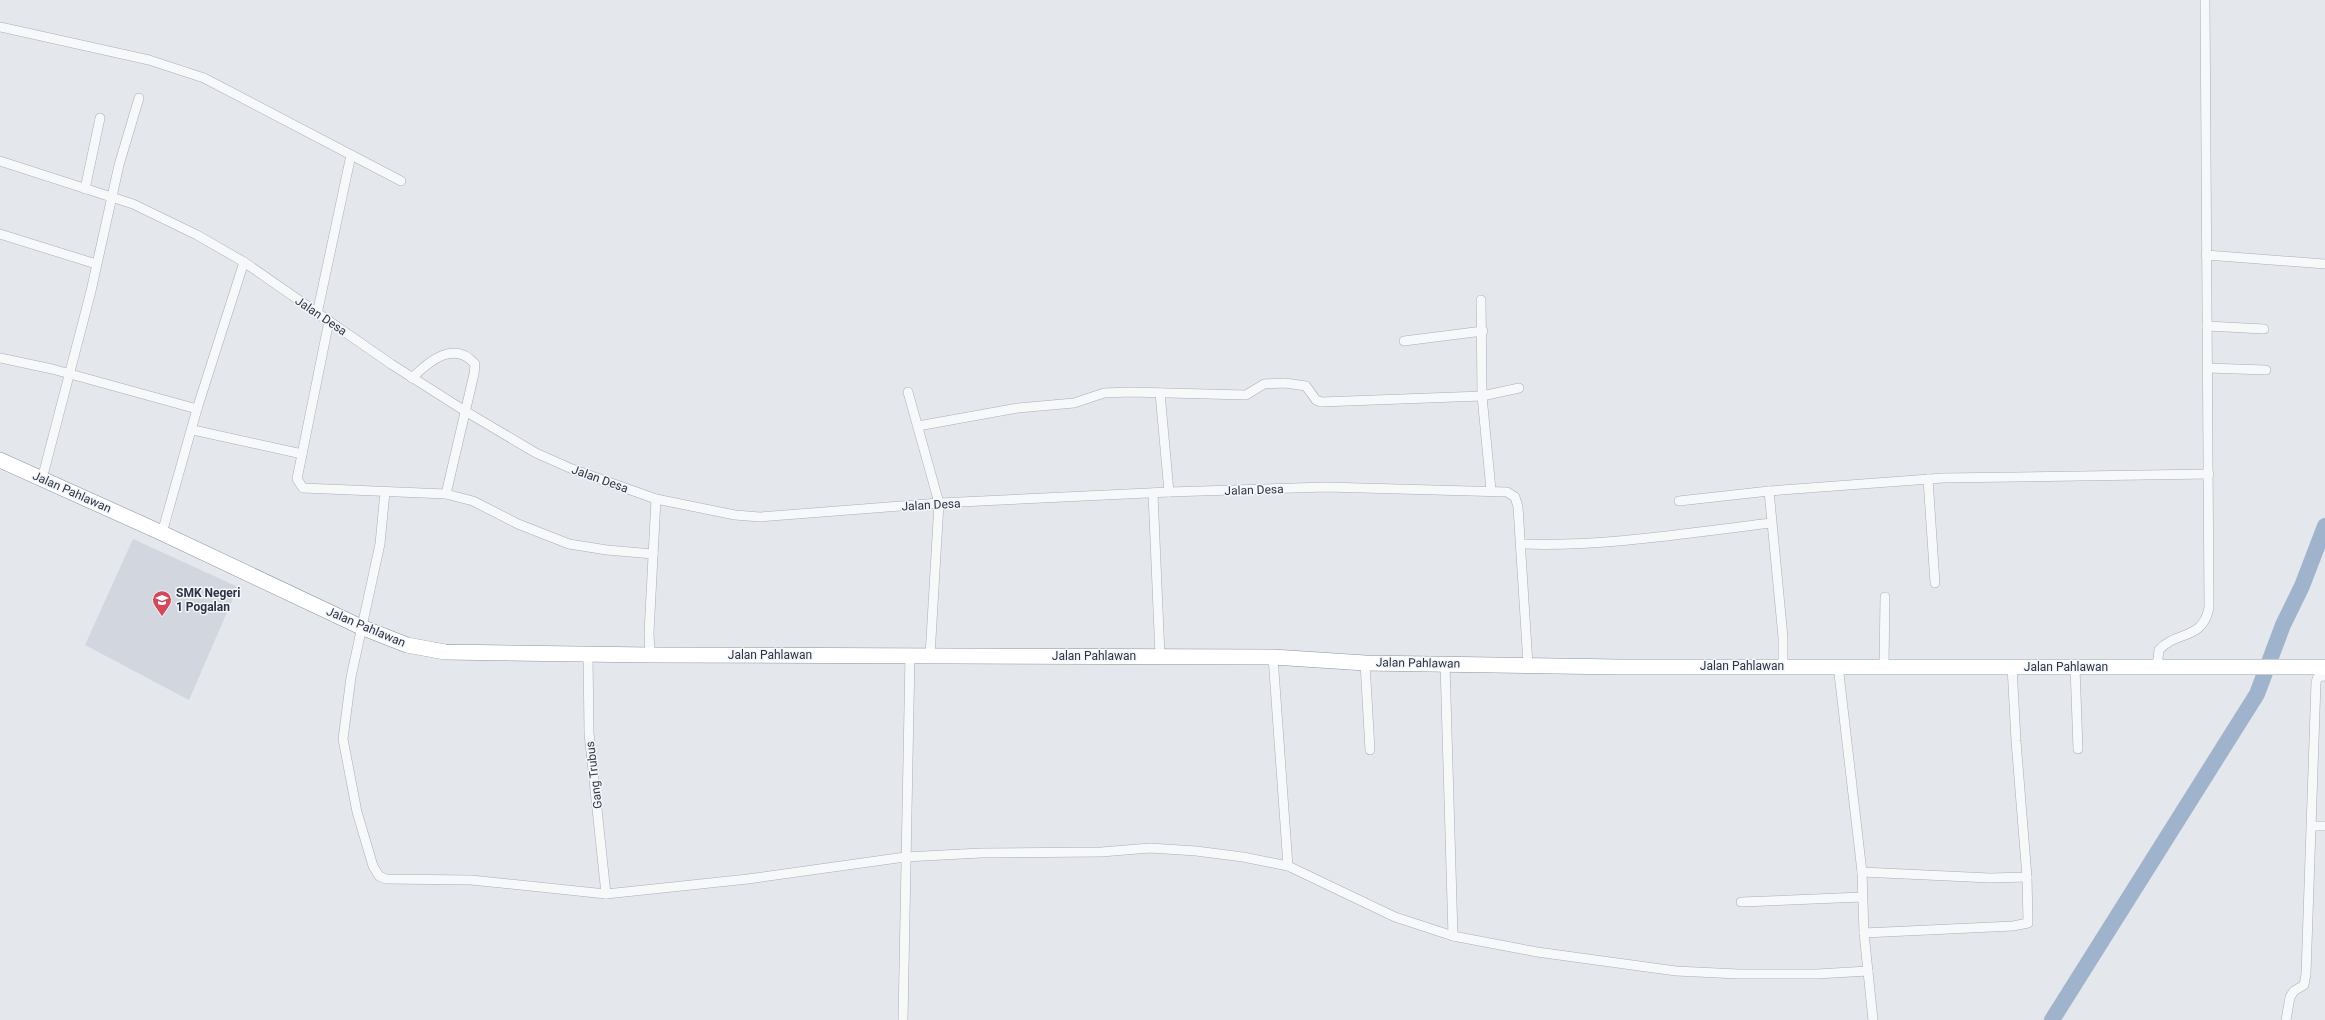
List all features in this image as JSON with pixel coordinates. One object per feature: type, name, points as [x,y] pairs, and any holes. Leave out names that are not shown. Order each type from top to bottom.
[{"type":"highway","name":"Jalan Pahlawan","points":[[0,460],[162,533],[361,627],[407,646],[445,652],[588,655],[1272,657],[1365,663],[1528,664],[1620,667],[1838,665],[2325,667]]},
{"type":"street","points":[[2157,667],[2157,655],[2163,646],[2172,640],[2199,629],[2207,617],[2209,608],[2205,0]]},
{"type":"street","points":[[0,27],[149,60],[204,78],[402,181]]},
{"type":"street","points":[[42,479],[70,374],[114,191],[139,98]]},
{"type":"street","points":[[85,189],[100,118]]},
{"type":"street","points":[[317,314],[351,155]]},
{"type":"street","name":"Jalan Desa","points":[[0,161],[85,189],[114,191],[244,262],[317,314],[412,378],[536,453],[572,469],[656,499],[735,515],[760,517],[939,503],[1169,492],[1326,487],[1491,490],[1507,492],[1515,497],[1521,544],[1528,664]]},
{"type":"street","points":[[0,234],[96,264]]},
{"type":"street","points":[[2206,256],[2325,264]]},
{"type":"street","points":[[162,533],[198,409],[244,262]]},
{"type":"street","points":[[1481,300],[1483,331],[1482,396],[1491,490]]},
{"type":"street","points":[[329,321],[297,479],[302,488],[446,494],[473,501],[518,524],[568,544],[607,550],[653,554]]},
{"type":"street","points":[[2207,326],[2264,329]]},
{"type":"street","points":[[1404,341],[1483,331]]},
{"type":"street","points":[[412,378],[428,362],[442,354],[461,354],[475,367],[446,494]]},
{"type":"street","points":[[0,358],[70,374],[198,409]]},
{"type":"street","points":[[2207,368],[2266,370]]},
{"type":"street","points":[[918,426],[1018,408],[1074,404],[1104,393],[1246,395],[1262,385],[1285,383],[1306,386],[1316,400],[1321,402],[1482,396],[1519,388]]},
{"type":"street","points":[[908,392],[939,503],[930,656]]},
{"type":"street","points":[[1160,393],[1169,492]]},
{"type":"street","points":[[193,430],[302,454]]},
{"type":"street","points":[[1679,501],[1769,491],[1928,479],[2209,474]]},
{"type":"street","points":[[1928,479],[1935,583]]},
{"type":"street","points":[[1769,491],[1783,637],[1783,666]]},
{"type":"street","points":[[385,492],[380,544],[351,676],[343,739],[357,812],[376,874],[382,878],[392,880],[471,880],[606,894],[748,879],[905,857],[981,853],[1101,852],[1150,848],[1243,857],[1288,866],[1395,917],[1453,936],[1537,952],[1676,971],[1738,974],[1817,974],[1868,971]]},
{"type":"street","points":[[1153,493],[1160,656]]},
{"type":"street","points":[[650,655],[649,633],[656,499]]},
{"type":"street","points":[[1521,544],[1578,543],[1677,534],[1771,523]]},
{"type":"street","points":[[1884,665],[1885,597]]},
{"type":"street","name":"Gang Trubus","points":[[588,655],[589,733],[606,894]]},
{"type":"street","points":[[903,1020],[910,655]]},
{"type":"street","points":[[1272,657],[1288,866]]},
{"type":"street","points":[[1365,663],[1370,750]]},
{"type":"street","points":[[1445,664],[1453,936]]},
{"type":"street","points":[[1838,665],[1862,872],[1864,933],[1874,1020]]},
{"type":"street","points":[[1864,933],[2023,926],[2029,920],[2012,666]]},
{"type":"street","points":[[2075,667],[2078,749]]},
{"type":"street","points":[[2286,1020],[2290,997],[2304,985],[2306,974],[2313,826],[2320,745],[2317,679],[2325,676]]},
{"type":"street","points":[[2313,826],[2325,826]]},
{"type":"street","points":[[1862,872],[1990,878],[2027,877]]},
{"type":"street","points":[[1741,902],[1862,896]]},
{"type":"shaded area","name":"SMK Negeri 1 Pogalan","points":[[133,539],[238,587],[189,700],[85,645]]},
{"type":"waterway","points":[[2052,1020],[2257,694],[2283,625],[2302,586],[2325,526]]},
{"type":"place","name":"SMK Negeri 1 Pogalan","points":[[162,617]]}]
